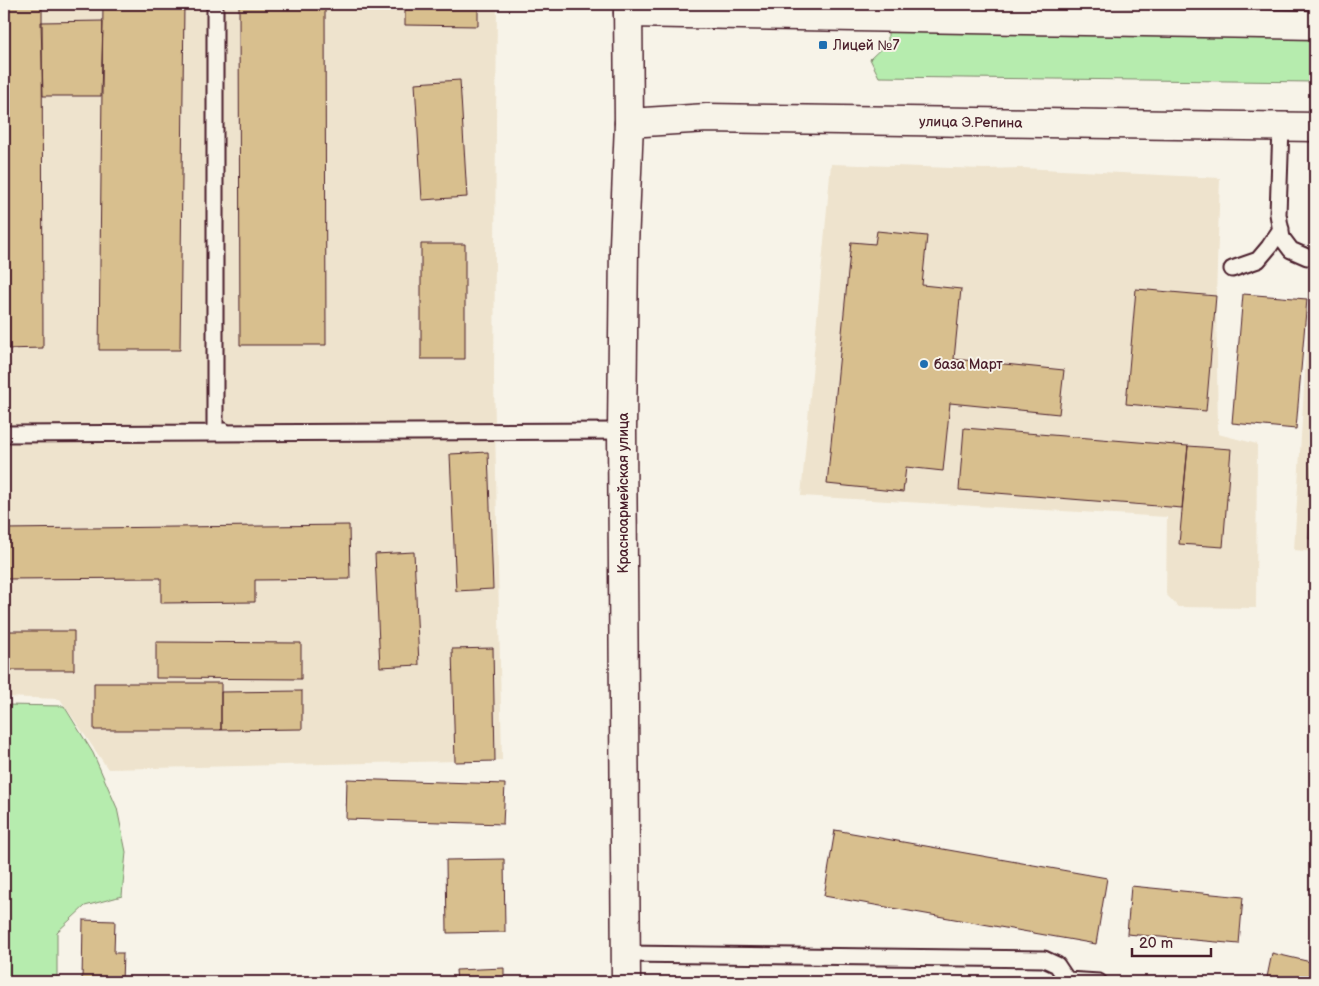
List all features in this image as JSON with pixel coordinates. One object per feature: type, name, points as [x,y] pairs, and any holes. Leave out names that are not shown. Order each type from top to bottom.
[{"type":"street","points":[[628,9],[1216,13],[1315,25],[1315,19]]},
{"type":"street","name":"Красноармейская улица","points":[[626,982],[622,431],[624,245],[629,123],[628,9]]},
{"type":"street","name":"улица Э.Репина","points":[[629,123],[708,118],[1315,127]]},
{"type":"lane","points":[[214,4],[214,433]]},
{"type":"lane","points":[[1281,127],[1278,214],[1282,238],[1291,250],[1307,257]]},
{"type":"lane","points":[[1232,268],[1258,260],[1270,247],[1281,229]]},
{"type":"lane","points":[[214,433],[261,424]]},
{"type":"lane","points":[[4,434],[622,431]]},
{"type":"lane","points":[[625,954],[1044,959],[1057,965],[1067,980],[1099,982]]},
{"type":"shaded area","points":[[4,4],[497,4],[494,378],[502,760],[108,769],[60,699],[4,697]]},
{"type":"shaded area","points":[[831,164],[984,169],[1022,168],[1220,178],[1216,296],[1218,434],[1257,444],[1256,608],[1178,607],[1166,594],[1167,517],[801,496]]},
{"type":"shaded area","points":[[1315,210],[1315,552],[1294,550]]},
{"type":"green space","points":[[888,10],[1315,12],[1315,82],[879,77],[870,59],[888,42]]},
{"type":"green space","points":[[4,705],[64,706],[93,753],[117,808],[126,852],[122,896],[85,906],[57,932],[57,982],[4,982]]},
{"type":"building","points":[[4,4],[42,4],[43,348],[4,349]]},
{"type":"building","points":[[103,4],[184,4],[180,350],[99,350]]},
{"type":"building","points":[[239,4],[325,4],[326,345],[240,345]]},
{"type":"building","points":[[405,4],[478,4],[478,26],[405,25]]},
{"type":"building","points":[[103,21],[101,96],[43,96],[41,22]]},
{"type":"building","points":[[460,80],[467,197],[422,200],[415,83]]},
{"type":"building","name":"база Март","points":[[877,231],[927,236],[922,285],[961,289],[954,359],[1064,370],[1059,414],[950,403],[943,471],[906,467],[903,492],[827,484],[851,242],[875,244]]},
{"type":"building","points":[[421,244],[465,244],[465,359],[421,359]]},
{"type":"building","points":[[1136,289],[1216,296],[1206,411],[1126,404]]},
{"type":"building","points":[[1243,294],[1307,299],[1296,429],[1232,423]]},
{"type":"building","points":[[1315,400],[1315,539],[1309,539]]},
{"type":"building","points":[[964,428],[1188,446],[1182,508],[959,490]]},
{"type":"building","points":[[1188,446],[1231,449],[1223,547],[1179,544]]},
{"type":"building","points":[[488,452],[493,589],[456,591],[450,454]]},
{"type":"building","points":[[349,525],[350,579],[255,580],[255,602],[161,603],[161,578],[4,579],[4,529]]},
{"type":"building","points":[[414,552],[419,665],[380,667],[375,554]]},
{"type":"building","points":[[4,631],[74,631],[74,670],[4,670]]},
{"type":"building","points":[[156,642],[301,643],[301,679],[156,678]]},
{"type":"building","points":[[493,648],[495,761],[455,762],[452,649]]},
{"type":"building","points":[[94,683],[221,683],[221,730],[94,730]]},
{"type":"building","points":[[302,691],[302,729],[221,730],[221,692]]},
{"type":"building","points":[[347,779],[505,784],[503,824],[346,819]]},
{"type":"building","points":[[835,830],[1107,878],[1096,944],[824,896]]},
{"type":"building","points":[[504,859],[505,932],[447,933],[446,860]]},
{"type":"building","points":[[1131,886],[1243,897],[1239,944],[1127,934]]},
{"type":"building","points":[[83,920],[115,921],[114,953],[123,953],[122,982],[82,982]]},
{"type":"building","points":[[1272,953],[1315,963],[1315,982],[1266,982]]},
{"type":"building","points":[[504,968],[504,982],[457,982],[456,970]]},
{"type":"place","name":"Лицей №7","points":[[823,45]]},
{"type":"place","name":"база Март","points":[[924,364]]}]
